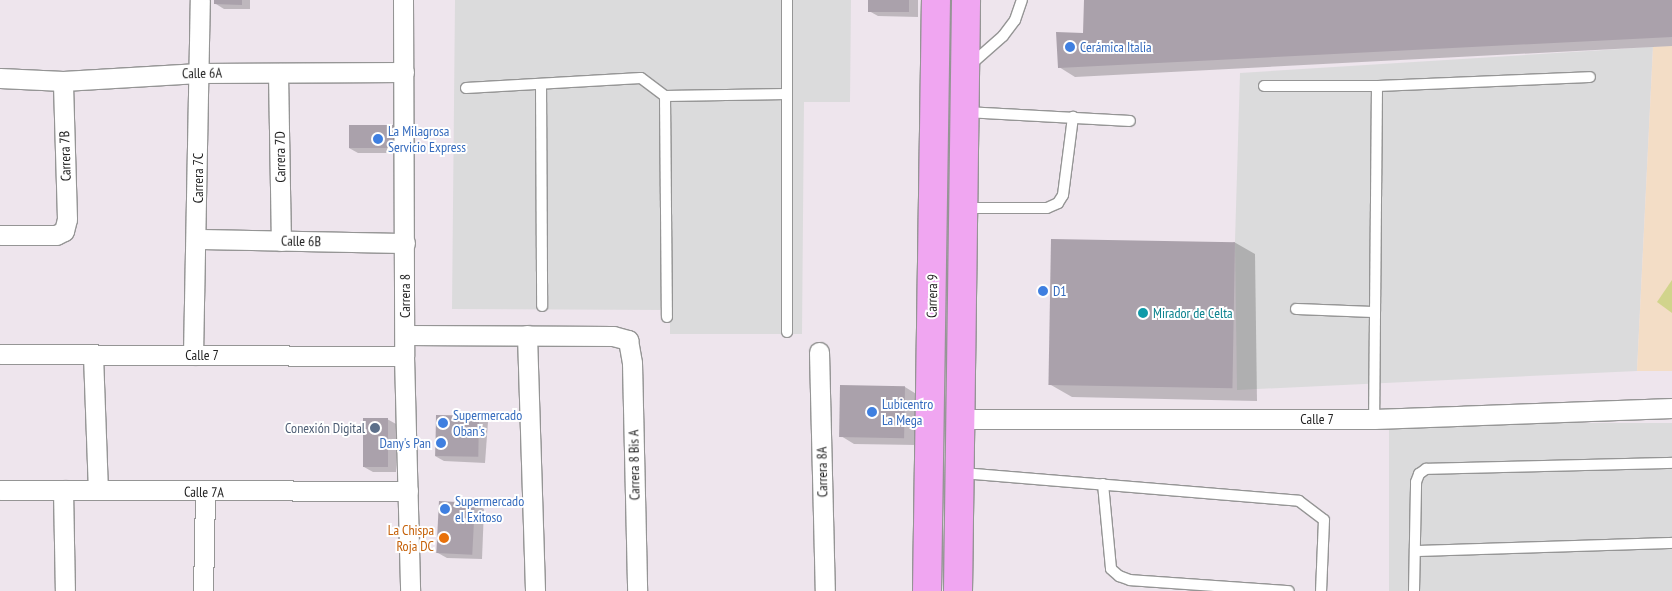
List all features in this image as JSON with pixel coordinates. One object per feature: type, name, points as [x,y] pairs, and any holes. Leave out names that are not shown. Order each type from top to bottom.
[{"type":"main road","name":"Carrera 9","points":[[927,591],[936,0]]},
{"type":"main road","points":[[958,591],[962,419],[966,0]]},
{"type":"street","name":"Carrera 7C","points":[[194,355],[198,240],[200,0]]},
{"type":"street","name":"Carrera 8","points":[[402,0],[406,335],[404,356],[410,591]]},
{"type":"street","name":"Calle 6A","points":[[0,78],[63,81],[199,72],[404,72]]},
{"type":"street","name":"Carrera 7D","points":[[278,73],[281,241]]},
{"type":"street","name":"Carrera 7B","points":[[0,235],[56,234],[64,231],[67,219],[63,81]]},
{"type":"street","name":"Calle 6B","points":[[198,240],[405,243]]},
{"type":"street","points":[[406,335],[527,335],[535,591]]},
{"type":"street","name":"Carrera 8 Bis A","points":[[527,335],[613,336],[628,340],[632,363],[637,591]]},
{"type":"street","name":"Carrera 8A","points":[[819,352],[825,591]]},
{"type":"street","name":"Calle 7","points":[[0,354],[404,356]]},
{"type":"street","points":[[93,355],[98,489]]},
{"type":"street","name":"Calle 7","points":[[962,419],[1374,419],[1672,408]]},
{"type":"street","name":"Calle 7A","points":[[0,490],[408,491]]},
{"type":"street","points":[[63,490],[65,591]]},
{"type":"street","points":[[203,591],[205,492]]},
{"type":"lane","points":[[787,0],[787,332]]},
{"type":"lane","points":[[965,70],[1003,36],[1015,20],[1022,0]]},
{"type":"lane","points":[[1264,86],[1377,86],[1590,77]]},
{"type":"lane","points":[[466,88],[642,78],[665,96],[787,94]]},
{"type":"lane","points":[[541,84],[542,306]]},
{"type":"lane","points":[[1374,419],[1377,86]]},
{"type":"lane","points":[[665,96],[667,317]]},
{"type":"lane","points":[[965,112],[1130,121]]},
{"type":"lane","points":[[964,208],[1047,208],[1058,203],[1063,195],[1073,117]]},
{"type":"lane","points":[[1296,309],[1374,312]]},
{"type":"lane","points":[[1414,591],[1416,482],[1419,474],[1426,469],[1672,463]]},
{"type":"lane","points":[[961,473],[1299,501],[1324,520],[1321,591]]},
{"type":"lane","points":[[1104,484],[1112,569],[1119,576],[1130,580],[1289,591]]},
{"type":"lane","points":[[1415,551],[1672,543]]},
{"type":"shaded area","points":[[455,0],[851,0],[850,102],[804,102],[802,334],[670,334],[670,310],[452,309]]},
{"type":"shaded area","points":[[1672,46],[1672,371],[1637,371],[1653,47]]},
{"type":"shaded area","points":[[1653,47],[1637,371],[1237,390],[1235,241],[1240,73]]},
{"type":"shaded area","points":[[1389,423],[1672,423],[1672,591],[1389,591]]},
{"type":"green space","points":[[1672,280],[1672,313],[1657,302]]},
{"type":"building","points":[[214,0],[242,0],[242,5],[214,4]]},
{"type":"building","points":[[868,0],[909,0],[909,12],[868,12]]},
{"type":"building","points":[[1084,0],[1672,0],[1672,37],[1058,68],[1056,32],[1083,33]]},
{"type":"building","points":[[349,125],[393,125],[393,148],[349,148]]},
{"type":"building","name":"Mirador de Celta","points":[[1051,239],[1235,242],[1232,388],[1048,385]]},
{"type":"building","name":"Lubicentro La Mega","points":[[840,385],[905,386],[904,438],[839,437]]},
{"type":"building","points":[[436,415],[479,416],[478,457],[435,456]]},
{"type":"building","points":[[363,418],[388,418],[388,467],[363,467]]},
{"type":"building","points":[[439,501],[475,503],[472,555],[436,553]]},
{"type":"place","name":"Cerámica Italia","points":[[1070,47]]},
{"type":"place","name":"La Milagrosa Servicio Express","points":[[378,139]]},
{"type":"place","name":"D1","points":[[1043,291]]},
{"type":"place","name":"Mirador de Celta","points":[[1143,313]]},
{"type":"place","name":"Lubicentro La Mega","points":[[872,412]]},
{"type":"place","name":"Supermercado Oban's","points":[[443,423]]},
{"type":"place","name":"Conexión Digital","points":[[375,428]]},
{"type":"place","name":"Dany's Pan","points":[[441,443]]},
{"type":"place","name":"Supermercado el Exitoso","points":[[445,509]]},
{"type":"place","name":"La Chispa Roja DC","points":[[444,538]]}]
